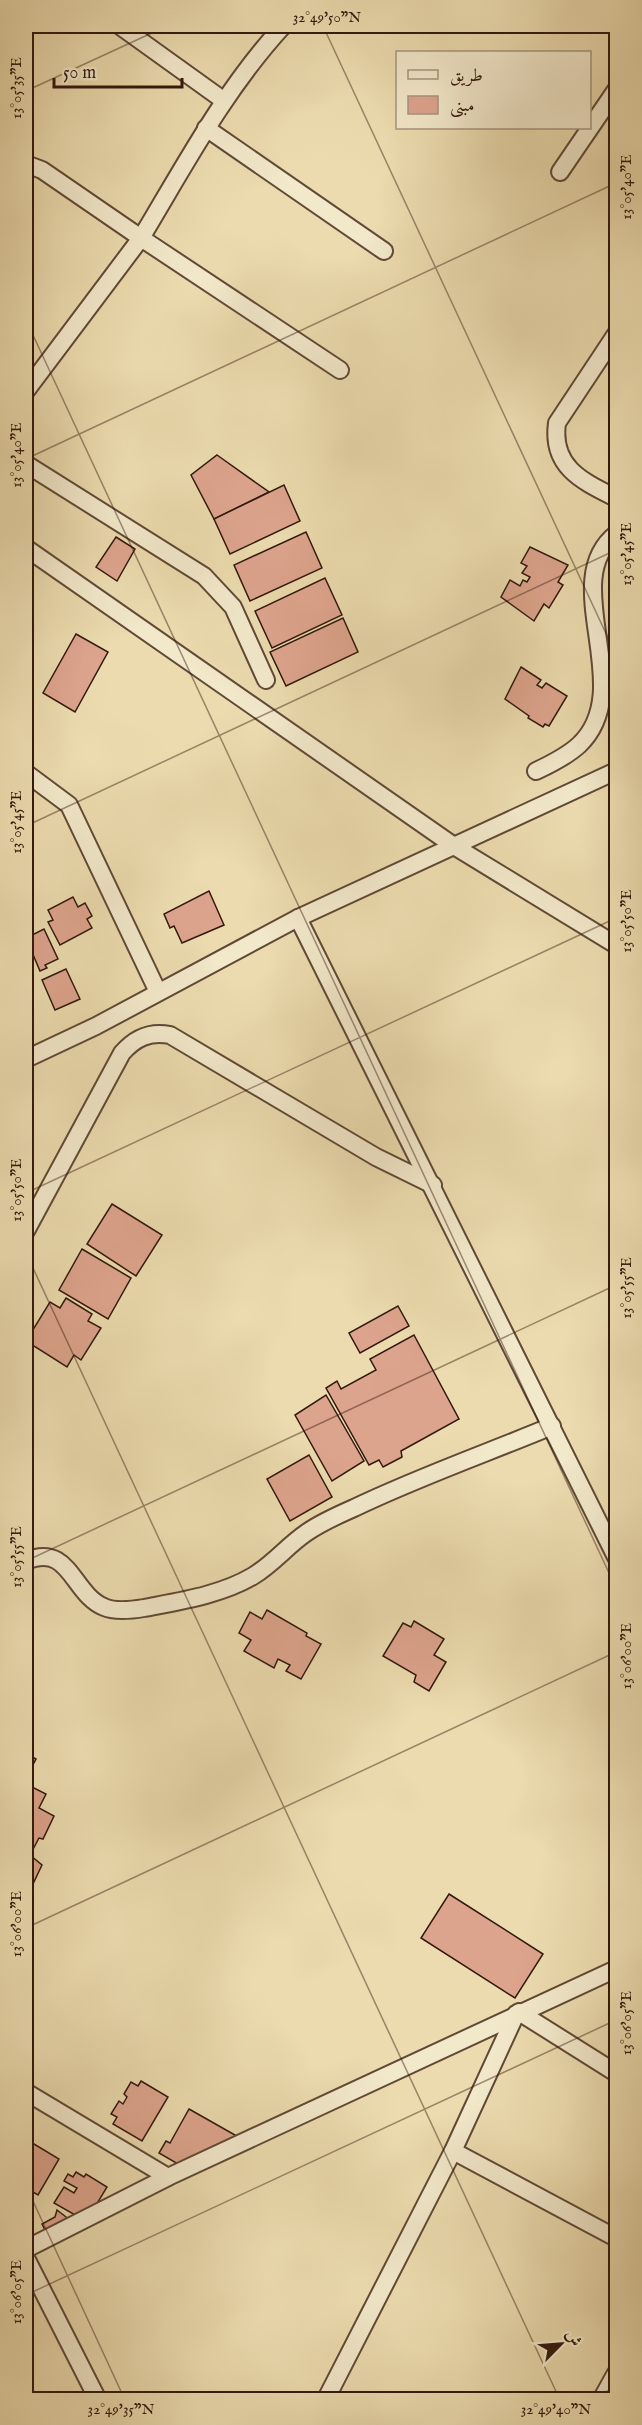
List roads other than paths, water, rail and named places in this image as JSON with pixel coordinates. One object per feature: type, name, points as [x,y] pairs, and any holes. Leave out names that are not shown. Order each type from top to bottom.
[{"type":"street","points":[[120,26],[223,100]]},
{"type":"street","points":[[26,391],[141,238],[223,100],[257,54],[283,26]]},
{"type":"street","points":[[591,127],[616,90]]},
{"type":"street","points":[[206,128],[384,251]]},
{"type":"street","points":[[560,172],[589,129]]},
{"type":"street","points":[[26,164],[42,170],[340,370]]},
{"type":"street","points":[[616,334],[557,423],[555,438],[557,450],[568,469],[590,485],[616,498]]},
{"type":"street","points":[[26,464],[204,576],[233,607],[266,680]]},
{"type":"street","points":[[536,771],[554,763],[580,744],[597,721],[602,699],[600,645],[593,590],[596,559],[604,544],[616,534]]},
{"type":"street","points":[[26,548],[454,846],[616,945]]},
{"type":"street","points":[[26,1059],[96,1026],[298,918],[616,771]]},
{"type":"street","points":[[26,773],[69,805],[158,992]]},
{"type":"street","points":[[298,918],[433,1185],[616,1557]]},
{"type":"street","points":[[26,1231],[122,1053],[131,1043],[153,1033],[170,1035],[376,1157],[433,1185]]},
{"type":"street","points":[[26,1561],[37,1557],[58,1560],[83,1591],[95,1602],[111,1609],[139,1609],[179,1602],[250,1578],[270,1565],[306,1533],[355,1507],[552,1426]]},
{"type":"street","points":[[26,2249],[168,2177],[386,2078],[517,2013],[616,1969]]},
{"type":"street","points":[[517,2013],[616,2073]]},
{"type":"street","points":[[326,2399],[453,2151],[517,2013]]},
{"type":"street","points":[[26,2092],[168,2177]]},
{"type":"street","points":[[453,2151],[616,2238]]},
{"type":"street","points":[[26,2258],[98,2400]]},
{"type":"street","points":[[601,2400],[615,2375]]},
{"type":"street","points":[[615,2375],[615,2400]]}]
